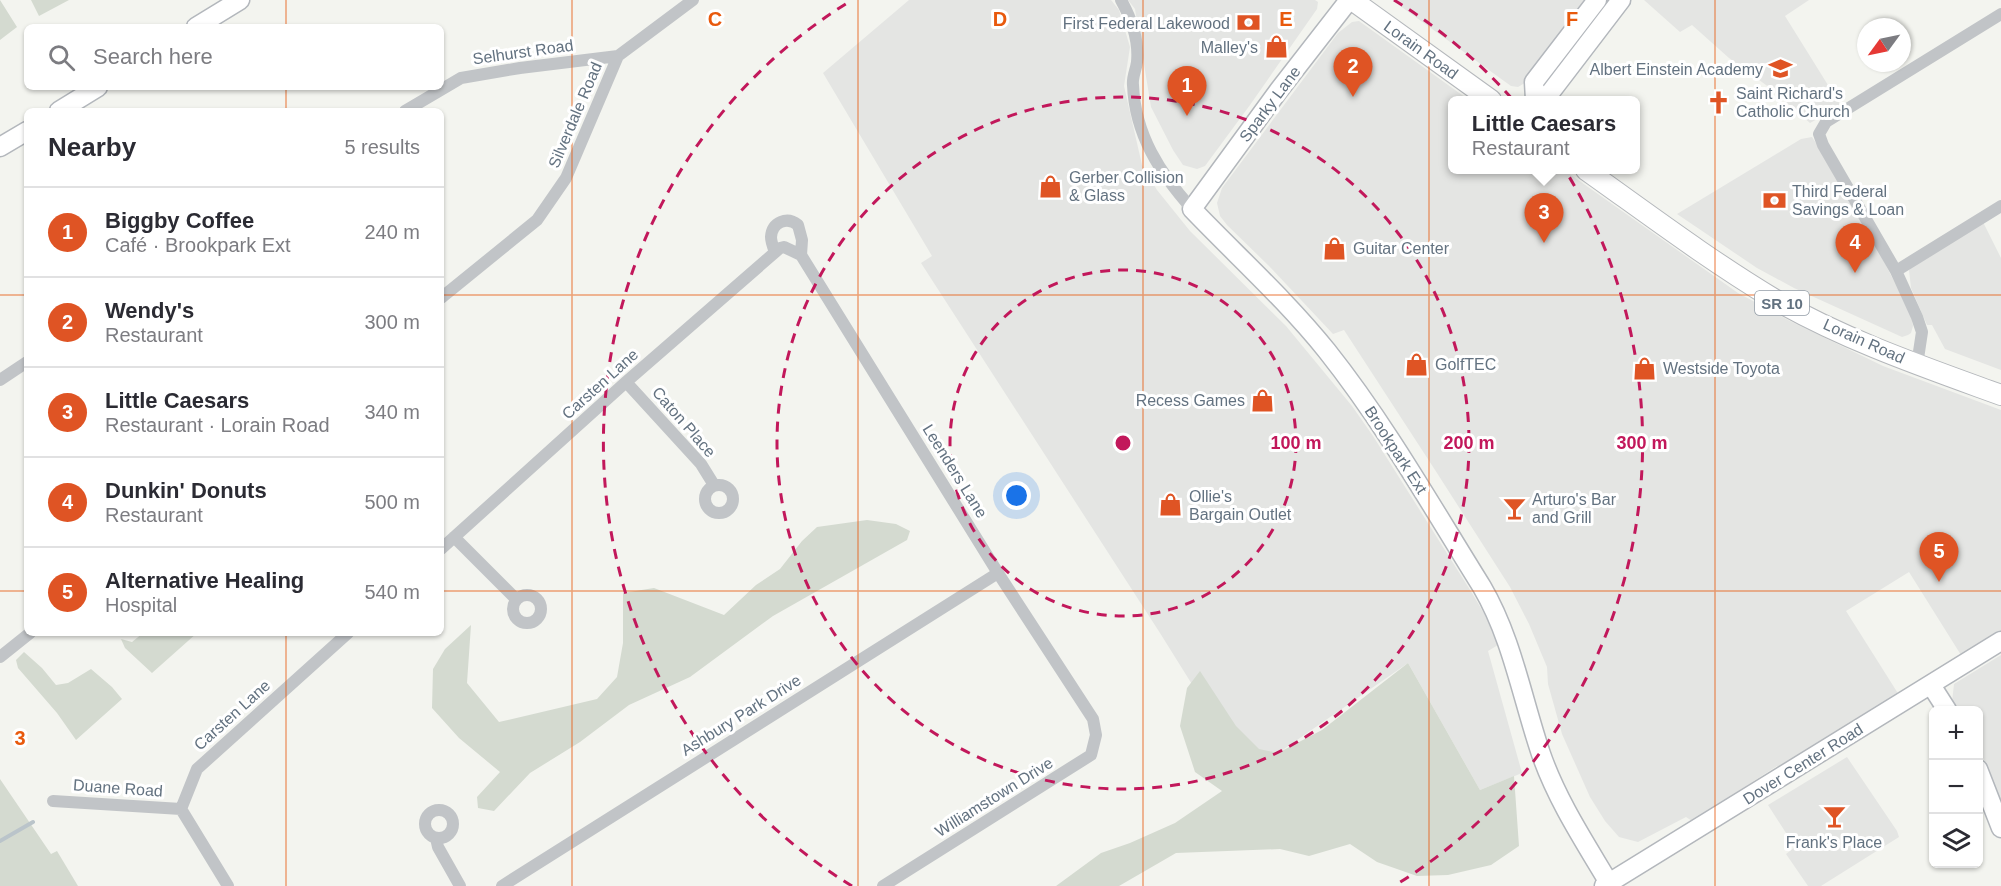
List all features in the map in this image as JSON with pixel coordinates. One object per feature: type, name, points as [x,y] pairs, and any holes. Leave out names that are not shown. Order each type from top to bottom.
[{"type":"main road","name":"Lorain Road","points":[[1350,0],[1485,96]]},
{"type":"main road","name":"Lorain Road","points":[[1592,174],[1678,236],[1774,299],[1855,339],[1917,365],[2001,395]]},
{"type":"street","points":[[201,24],[240,0]]},
{"type":"street","name":"Silverdale Road","points":[[444,296],[537,220],[566,178],[618,56],[693,0]]},
{"type":"street","name":"Brookpark Ext","points":[[1121,0],[1134,32],[1137,57],[1133,82],[1136,111],[1143,136],[1160,170],[1192,209],[1299,320],[1346,376],[1370,409],[1482,586],[1508,643],[1549,776],[1606,884]]},
{"type":"street","name":"Sparky Lane","points":[[1192,209],[1272,100],[1350,0]]},
{"type":"street","points":[[1536,96],[1534,82],[1597,0]]},
{"type":"street","points":[[1545,96],[1551,93],[1621,0]]},
{"type":"street","points":[[1917,365],[1922,332],[1917,316],[1896,271],[1823,145],[1819,134],[1826,122],[2001,14]]},
{"type":"street","name":"Selhurst Road","points":[[444,88],[461,78],[618,56]]},
{"type":"street","points":[[64,108],[93,90]]},
{"type":"street","name":"Selhurst Road","points":[[410,108],[441,90]]},
{"type":"street","points":[[0,147],[24,133]]},
{"type":"street","points":[[1896,271],[2001,206]]},
{"type":"street","points":[[787,220],[798,225],[801,233],[801,255],[780,250],[772,242],[773,228],[780,221],[787,220]]},
{"type":"street","name":"Carsten Lane","points":[[444,546],[626,382],[780,250]]},
{"type":"street","name":"Leenders Lane","points":[[801,255],[998,573],[1093,719]]},
{"type":"street","points":[[0,380],[24,364]]},
{"type":"street","name":"Caton Place","points":[[626,382],[701,464],[714,485]]},
{"type":"street","points":[[454,537],[516,599]]},
{"type":"street","name":"Ashbury Park Drive","points":[[502,886],[998,573]]},
{"type":"street","points":[[0,657],[26,636]]},
{"type":"street","name":"Carsten Lane","points":[[181,809],[197,769],[345,636]]},
{"type":"street","name":"Dover Center Road","points":[[1606,884],[2001,641]]},
{"type":"street","points":[[1931,685],[1944,706]]},
{"type":"street","name":"Williamstown Drive","points":[[883,886],[1091,755],[1096,735],[1093,719]]},
{"type":"street","points":[[1983,782],[2001,828]]},
{"type":"street","name":"Duane Road","points":[[53,801],[181,809]]},
{"type":"street","points":[[181,809],[228,886]]},
{"type":"street","points":[[436,838],[438,847],[460,886]]},
{"type":"shaded area","points":[[0,0],[17,27],[0,40]]},
{"type":"shaded area","points":[[31,0],[69,0],[39,16]]},
{"type":"shaded area","points":[[909,0],[1111,0],[1119,10],[1130,47],[1124,86],[1142,165],[1157,190],[1190,231],[1286,326],[1352,406],[1472,593],[1495,632],[1498,645],[1488,651],[1522,773],[1480,790],[1408,663],[1248,774],[1160,633],[921,263],[932,256],[823,73]]},
{"type":"shaded area","points":[[1128,0],[1315,0],[1318,2],[1317,9],[1250,105],[1205,166],[1197,169],[1183,165],[1151,107],[1135,9]]},
{"type":"shaded area","points":[[1392,0],[1587,0],[1528,81],[1518,87],[1511,86]]},
{"type":"shaded area","name":"Albert Einstein Academy","points":[[1644,0],[1809,0],[1785,16],[1841,106],[1810,123],[1692,25],[1680,32]]},
{"type":"shaded area","points":[[1359,21],[1463,96],[1448,96],[1448,174],[1570,174],[1738,293],[1883,366],[2001,410],[2001,631],[1961,655],[1909,572],[1846,611],[1899,695],[1812,746],[1780,770],[1777,766],[1692,821],[1686,817],[1638,842],[1619,837],[1605,821],[1590,797],[1562,734],[1548,684],[1547,667],[1529,624],[1510,587],[1437,473],[1344,330],[1333,334],[1220,216],[1217,203],[1222,188],[1338,33],[1352,22]]},
{"type":"shaded area","points":[[1812,137],[1849,194],[1911,314],[1913,326],[1908,335],[1902,337],[1794,288],[1757,268],[1677,214],[1801,139]]},
{"type":"shaded area","points":[[1983,222],[2001,258],[2001,370],[1945,349],[1932,325],[1927,325],[1911,288],[1909,270],[1924,257]]},
{"type":"shaded area","points":[[867,520],[896,524],[910,531],[907,540],[773,616],[690,677],[629,705],[580,742],[530,773],[494,811],[478,808],[477,797],[500,772],[459,738],[432,708],[433,669],[445,649],[471,625],[467,683],[499,722],[597,699],[617,677],[623,643],[623,593],[654,588],[724,615],[756,585],[780,569],[802,541],[817,527]]},
{"type":"shaded area","points":[[139,636],[194,636],[152,673],[125,648],[121,639],[132,642]]},
{"type":"shaded area","points":[[24,652],[56,685],[68,683],[91,669],[122,699],[76,740],[57,713],[18,668],[16,660]]},
{"type":"shaded area","points":[[2001,655],[2001,801],[1983,758],[1983,706],[1954,706],[1952,702],[1954,684]]},
{"type":"shaded area","points":[[1408,663],[1480,790],[1514,776],[1519,846],[1491,865],[1448,875],[1417,876],[1377,862],[1350,844],[1309,856],[1280,849],[1176,853],[1119,886],[1056,886],[1101,853],[1175,823],[1222,791],[1195,772],[1180,726],[1187,688],[1200,671],[1236,726],[1259,749],[1278,753],[1322,730]]},
{"type":"shaded area","points":[[1847,757],[1899,837],[1821,886],[1808,886],[1786,854],[1795,847],[1768,805]]},
{"type":"shaded area","points":[[0,779],[51,854],[57,851],[78,886],[0,886]]},
{"type":"waterway","points":[[0,841],[33,822]]},
{"type":"place","name":"First Federal Lakewood","points":[[1248,23]]},
{"type":"place","name":"Malley's","points":[[1276,47]]},
{"type":"place","name":"Albert Einstein Academy","points":[[1781,69]]},
{"type":"place","name":"Wendy's","points":[[1353,97]]},
{"type":"place","name":"Saint Richard's Catholic Church","points":[[1718,102]]},
{"type":"place","name":"Biggby Coffee","points":[[1187,116]]},
{"type":"place","name":"Gerber Collision & Glass","points":[[1051,186]]},
{"type":"place","name":"Third Federal Savings & Loan","points":[[1774,200]]},
{"type":"place","name":"Little Caesars","points":[[1544,243]]},
{"type":"place","name":"Guitar Center","points":[[1335,248]]},
{"type":"place","name":"Dunkin' Donuts","points":[[1855,273]]},
{"type":"place","name":"GolfTEC","points":[[1417,364]]},
{"type":"place","name":"Westside Toyota","points":[[1645,368]]},
{"type":"place","name":"Recess Games","points":[[1263,400]]},
{"type":"place","name":"Ollie's Bargain Outlet","points":[[1171,505]]},
{"type":"place","name":"Arturo's Bar and Grill","points":[[1514,508]]},
{"type":"place","name":"Alternative Healing","points":[[1939,582]]},
{"type":"place","name":"Frank's Place","points":[[1834,817]]}]
